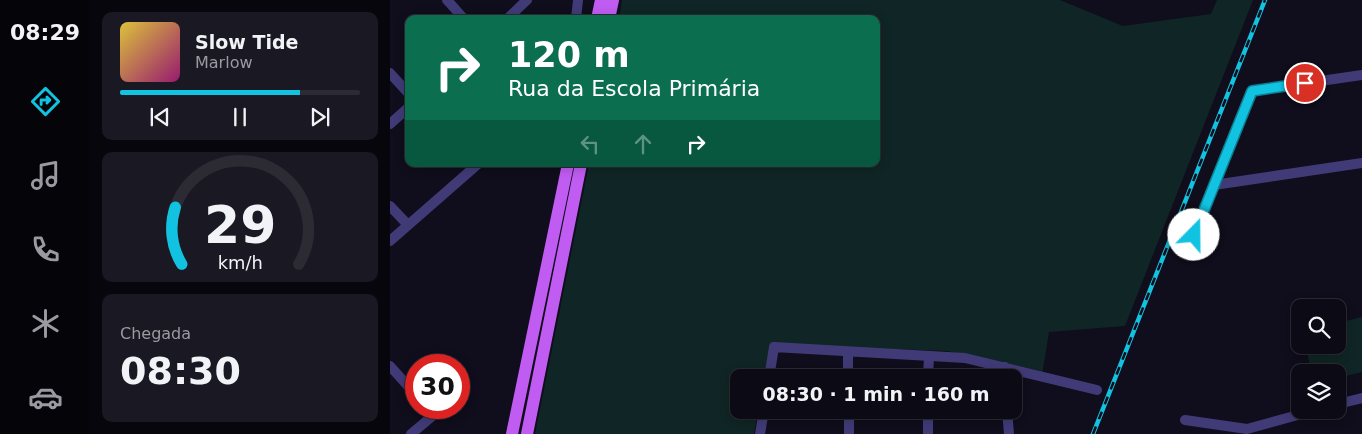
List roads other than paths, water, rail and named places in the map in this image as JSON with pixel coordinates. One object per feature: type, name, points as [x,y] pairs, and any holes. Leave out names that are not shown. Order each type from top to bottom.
[{"type":"main road","points":[[598,15],[601,0]]},
{"type":"main road","points":[[610,15],[613,0]]},
{"type":"main road","points":[[512,434],[567,167]]},
{"type":"main road","points":[[526,434],[580,167]]},
{"type":"street","points":[[447,0],[460,15]]},
{"type":"street","points":[[511,15],[527,0]]},
{"type":"street","points":[[576,15],[578,0]]},
{"type":"street","points":[[390,73],[405,90]]},
{"type":"street","points":[[1187,251],[1252,91],[1362,75]]},
{"type":"street","points":[[390,124],[405,111]]},
{"type":"street","points":[[1214,185],[1362,163]]},
{"type":"street","points":[[390,241],[472,167]]},
{"type":"street","points":[[390,206],[408,225]]},
{"type":"street","points":[[770,369],[774,347],[965,358],[997,369]]},
{"type":"street","points":[[848,352],[848,369]]},
{"type":"street","points":[[928,369],[929,356]]},
{"type":"street","points":[[390,366],[405,383]]},
{"type":"street","points":[[1022,375],[1097,390]]},
{"type":"street","points":[[1346,402],[1362,398]]},
{"type":"street","points":[[1185,420],[1247,429],[1291,417]]},
{"type":"street","points":[[411,434],[425,419]]},
{"type":"street","points":[[760,434],[762,419]]},
{"type":"street","points":[[849,419],[849,434]]},
{"type":"street","points":[[928,419],[928,434]]},
{"type":"street","points":[[1007,419],[1008,434]]},
{"type":"railway","points":[[1093,434],[1265,0]]}]
